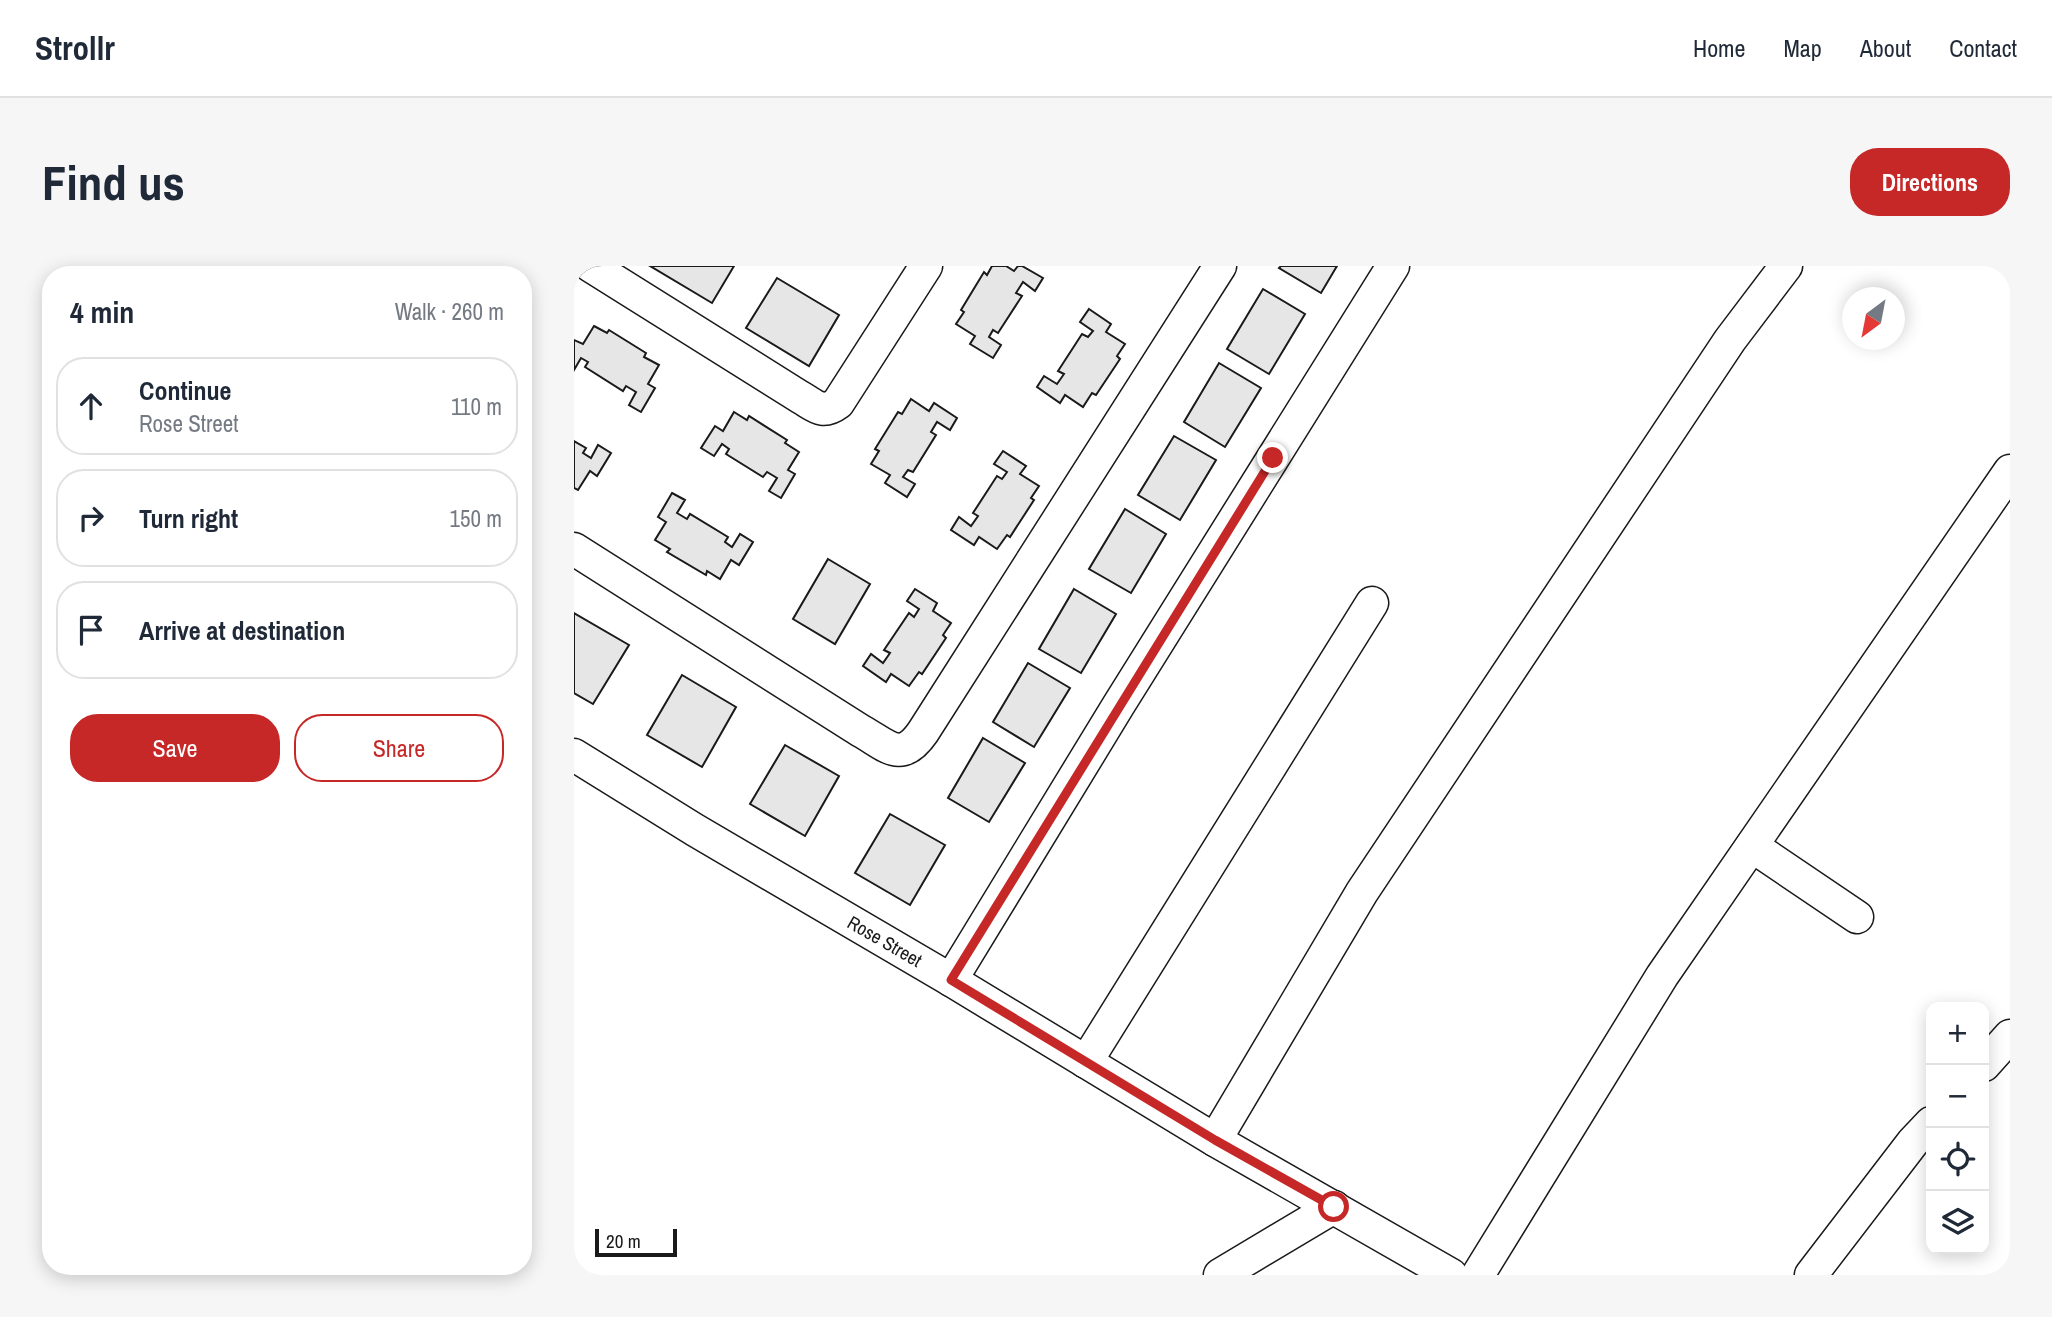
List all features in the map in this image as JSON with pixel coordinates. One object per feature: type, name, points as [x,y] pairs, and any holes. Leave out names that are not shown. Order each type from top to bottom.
[{"type":"street","points":[[591,266],[800,397],[821,409],[830,409],[838,403],[926,266]]},
{"type":"street","points":[[574,549],[884,744],[895,750],[909,748],[916,742],[1220,266]]},
{"type":"street","points":[[951,980],[1118,706],[1394,266]]},
{"type":"street","points":[[1215,1140],[1370,880],[1730,340],[1787,266]]},
{"type":"street","points":[[1478,1275],[1662,976],[2010,471]]},
{"type":"street","points":[[1086,1062],[1372,603]]},
{"type":"street","name":"Rose Street","points":[[574,755],[1215,1140],[1451,1275]]},
{"type":"street","points":[[1752,846],[1857,917]]},
{"type":"street","points":[[1989,1060],[2008,1041]]},
{"type":"street","points":[[1811,1275],[1926,1128]]},
{"type":"street","points":[[1220,1275],[1334,1207]]},
{"type":"building","points":[[650,266],[734,266],[712,303]]},
{"type":"building","points":[[992,266],[1006,266],[1014,271],[1018,266],[1022,266],[1043,278],[1035,291],[1023,282],[1016,293],[1022,296],[998,333],[993,330],[989,337],[1001,345],[993,358],[970,344],[975,336],[956,324],[964,312],[961,310],[984,272],[987,275]]},
{"type":"building","points":[[1337,266],[1321,293],[1279,268]]},
{"type":"building","points":[[777,278],[839,315],[809,366],[746,328]]},
{"type":"building","points":[[1263,289],[1305,314],[1269,374],[1227,349]]},
{"type":"building","points":[[1089,309],[1111,324],[1106,332],[1125,344],[1117,356],[1120,359],[1096,395],[1092,393],[1083,407],[1065,395],[1060,403],[1037,387],[1044,376],[1057,384],[1064,374],[1058,371],[1082,334],[1088,337],[1093,331],[1080,322]]},
{"type":"building","points":[[594,326],[607,333],[609,330],[646,353],[644,357],[659,365],[648,384],[655,388],[641,412],[629,405],[636,392],[626,386],[623,391],[585,367],[588,362],[581,358],[574,370],[574,340],[583,344]]},
{"type":"building","points":[[1219,363],[1261,388],[1225,447],[1184,422]]},
{"type":"building","points":[[911,399],[929,411],[934,403],[957,418],[950,430],[937,422],[931,432],[936,435],[913,472],[908,470],[903,477],[915,484],[907,497],[885,483],[890,475],[871,464],[879,451],[875,449],[898,412],[902,414]]},
{"type":"building","points":[[734,412],[747,420],[749,416],[787,440],[785,443],[799,452],[788,470],[795,474],[781,498],[769,491],[777,478],[767,472],[763,477],[726,454],[729,449],[722,444],[714,456],[701,448],[715,426],[723,431]]},
{"type":"building","points":[[1174,436],[1216,460],[1180,520],[1138,495]]},
{"type":"building","points":[[574,441],[586,448],[583,453],[591,458],[598,445],[611,453],[597,476],[590,471],[578,490],[574,488]]},
{"type":"building","points":[[1003,451],[1026,466],[1020,474],[1039,486],[1031,498],[1034,500],[1010,537],[1007,535],[997,549],[979,537],[974,545],[951,530],[959,517],[971,526],[978,516],[973,513],[997,476],[1002,479],[1007,472],[994,464]]},
{"type":"building","points":[[672,493],[685,500],[677,513],[687,519],[690,514],[728,537],[725,542],[732,547],[740,534],[753,542],[739,565],[731,560],[720,579],[707,571],[706,575],[667,552],[670,549],[655,540],[666,522],[658,517]]},
{"type":"building","points":[[1125,509],[1166,534],[1131,593],[1089,569]]},
{"type":"building","points":[[828,559],[870,584],[835,644],[793,619]]},
{"type":"building","points":[[915,589],[937,603],[933,611],[951,623],[943,635],[946,638],[922,674],[919,672],[909,686],[891,674],[886,682],[863,666],[871,654],[883,663],[890,653],[884,650],[909,613],[914,617],[919,609],[907,601]]},
{"type":"building","points":[[1074,589],[1116,614],[1081,673],[1039,649]]},
{"type":"building","points":[[574,613],[629,645],[593,704],[574,693]]},
{"type":"building","points":[[1028,663],[1070,688],[1034,747],[993,722]]},
{"type":"building","points":[[682,675],[736,707],[702,767],[647,735]]},
{"type":"building","points":[[983,738],[1025,763],[989,822],[948,798]]},
{"type":"building","points":[[785,745],[839,776],[805,836],[750,804]]},
{"type":"building","points":[[890,814],[945,845],[910,905],[855,873]]},
{"type":"route","points":[[1273,458],[951,980],[1215,1140],[1334,1207]]}]
